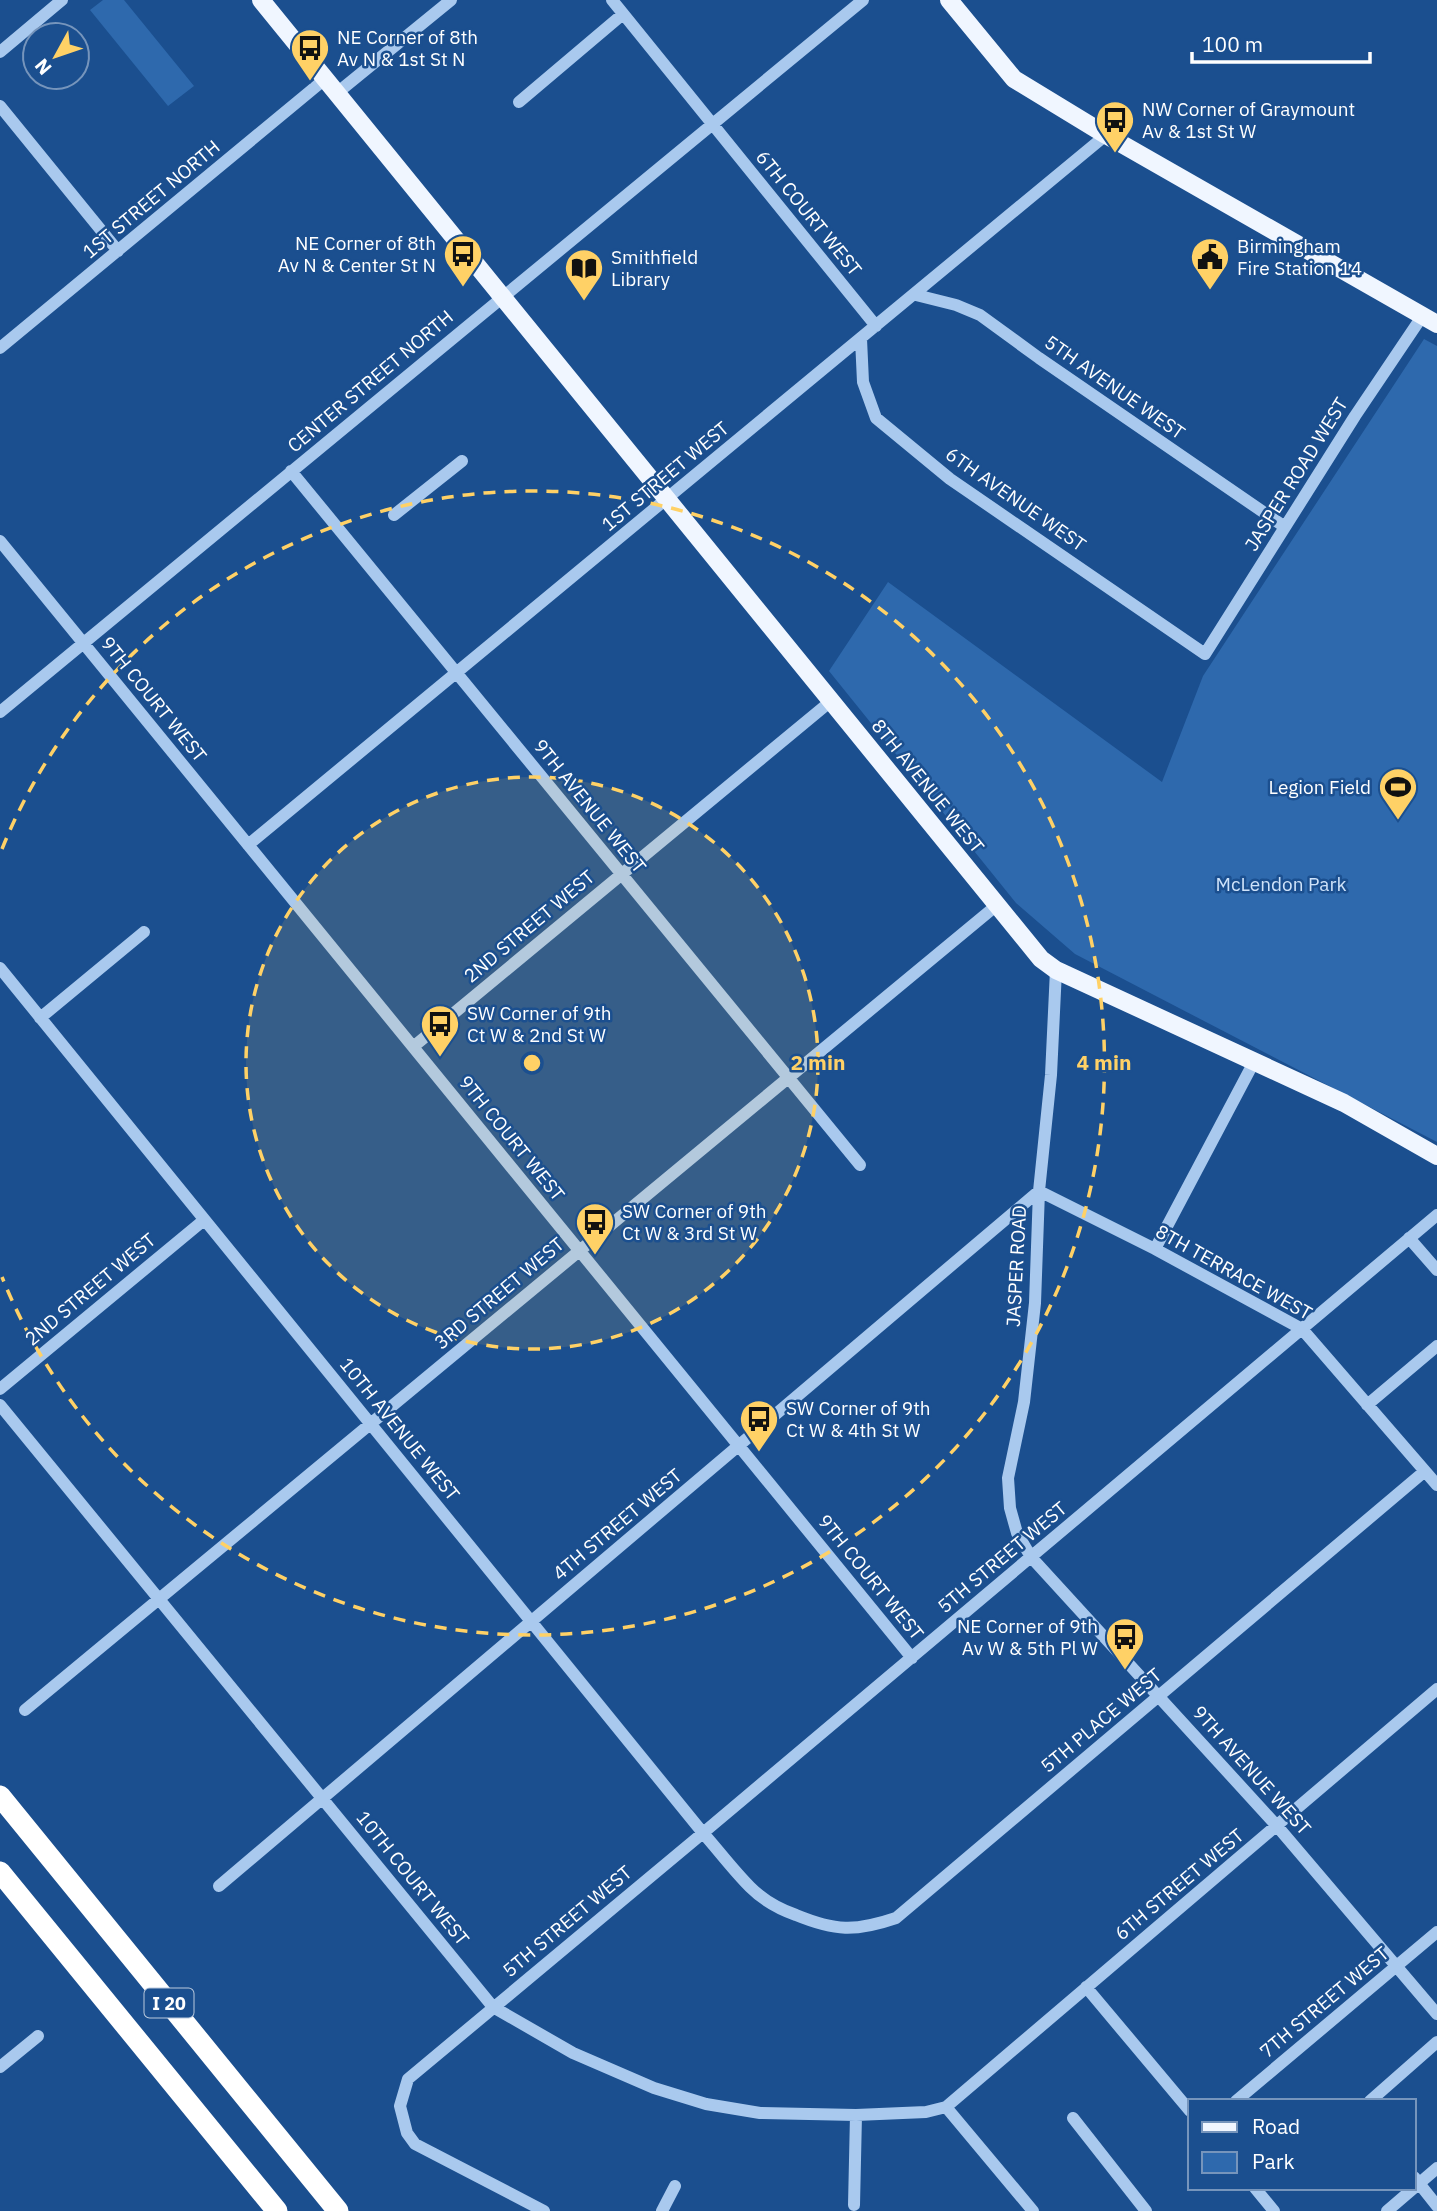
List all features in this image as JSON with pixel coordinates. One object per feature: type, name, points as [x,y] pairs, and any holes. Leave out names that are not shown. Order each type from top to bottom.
[{"type":"highway","name":"I 20","points":[[0,1796],[338,2211]]},
{"type":"highway","name":"I 20","points":[[0,1872],[277,2211]]},
{"type":"main road","name":"8TH AVENUE WEST","points":[[261,0],[1041,959],[1056,970],[1344,1103],[1437,1156]]},
{"type":"main road","points":[[949,0],[1014,79],[1106,135],[1430,320]]},
{"type":"street","points":[[2,45],[62,0]]},
{"type":"street","points":[[337,93],[451,0]]},
{"type":"street","name":"6TH COURT WEST","points":[[612,0],[876,326]]},
{"type":"street","name":"CENTER STREET NORTH","points":[[0,712],[863,0]]},
{"type":"street","points":[[519,102],[623,14]]},
{"type":"street","name":"1ST STREET NORTH","points":[[0,348],[326,79]]},
{"type":"street","points":[[0,106],[118,251]]},
{"type":"street","name":"1ST STREET WEST","points":[[248,845],[916,295],[1106,135]]},
{"type":"street","name":"5TH AVENUE WEST","points":[[916,295],[980,314],[1039,358],[1285,527]]},
{"type":"street","name":"JASPER ROAD WEST","points":[[1205,654],[1285,527],[1430,320]]},
{"type":"street","name":"6TH AVENUE WEST","points":[[860,339],[863,383],[876,418],[950,478],[1205,654]]},
{"type":"street","points":[[394,515],[462,461]]},
{"type":"street","name":"9TH AVENUE WEST","points":[[291,471],[860,1165]]},
{"type":"street","name":"9TH COURT WEST","points":[[0,541],[912,1658]]},
{"type":"street","name":"2ND STREET WEST","points":[[413,1047],[831,701]]},
{"type":"street","name":"3RD STREET WEST","points":[[25,1710],[997,905]]},
{"type":"street","points":[[40,1018],[144,932]]},
{"type":"street","name":"10TH AVENUE WEST","points":[[0,968],[703,1833],[751,1889],[777,1908]]},
{"type":"street","name":"JASPER ROAD","points":[[1031,1557],[1017,1533],[1010,1508],[1008,1478],[1024,1402],[1035,1303],[1039,1191],[1051,1075],[1056,970]]},
{"type":"street","points":[[1155,1249],[1255,1060]]},
{"type":"street","name":"8TH TERRACE WEST","points":[[1039,1191],[1155,1249],[1302,1329],[1437,1485]]},
{"type":"street","name":"4TH STREET WEST","points":[[219,1886],[1039,1191]]},
{"type":"street","name":"5TH STREET WEST","points":[[544,2211],[415,2144],[407,2133],[400,2106],[408,2079],[1437,1215]]},
{"type":"street","name":"2ND STREET WEST","points":[[0,1389],[204,1220]]},
{"type":"street","points":[[1409,1238],[1437,1270]]},
{"type":"street","points":[[1367,1405],[1437,1346]]},
{"type":"street","name":"10TH COURT WEST","points":[[0,1405],[493,2007],[573,2053],[654,2088],[706,2104],[760,2113],[856,2115],[926,2112],[946,2108]]},
{"type":"street","name":"5TH PLACE WEST","points":[[777,1908],[824,1927],[876,1925],[896,1918],[1425,1471]]},
{"type":"street","name":"9TH AVENUE WEST","points":[[1031,1557],[1277,1826],[1437,2014]]},
{"type":"street","name":"6TH STREET WEST","points":[[946,2108],[1437,1689]]},
{"type":"street","name":"7TH STREET WEST","points":[[1238,2099],[1437,1932]]},
{"type":"street","points":[[1086,1987],[1188,2109]]},
{"type":"street","points":[[0,2067],[38,2036]]},
{"type":"street","points":[[1372,2099],[1437,2042]]},
{"type":"street","points":[[946,2108],[1033,2211]]},
{"type":"street","points":[[853,2205],[856,2115]]},
{"type":"street","points":[[1073,2118],[1146,2211]]},
{"type":"street","points":[[1437,2168],[1417,2180],[1437,2206]]},
{"type":"street","points":[[662,2211],[675,2186]]},
{"type":"street","points":[[1260,2190],[1274,2211]]},
{"type":"street","points":[[1387,2211],[1407,2190]]},
{"type":"green space","points":[[103,0],[124,0],[194,86],[168,106],[90,10]]},
{"type":"green space","name":"McLendon Park","points":[[1424,339],[1437,346],[1437,1142],[1075,954],[1016,903],[829,671],[888,582],[1162,782],[1203,676]]},
{"type":"place","name":"NE Corner of 8th Av N & 1st St N","points":[[310,82]]},
{"type":"place","name":"NW Corner of Graymount Av & 1st St W","points":[[1115,154]]},
{"type":"place","name":"NE Corner of 8th Av N & Center St N","points":[[463,288]]},
{"type":"place","name":"Birmingham Fire Station 14","points":[[1210,291]]},
{"type":"place","name":"Smithfield Library","points":[[584,302]]},
{"type":"place","name":"Legion Field","points":[[1398,821]]},
{"type":"place","name":"SW Corner of 9th Ct W & 2nd St W","points":[[440,1058]]},
{"type":"place","name":"SW Corner of 9th Ct W & 3rd St W","points":[[595,1256]]},
{"type":"place","name":"SW Corner of 9th Ct W & 4th St W","points":[[759,1453]]},
{"type":"place","name":"NE Corner of 9th Av W & 5th Pl W","points":[[1125,1671]]}]
